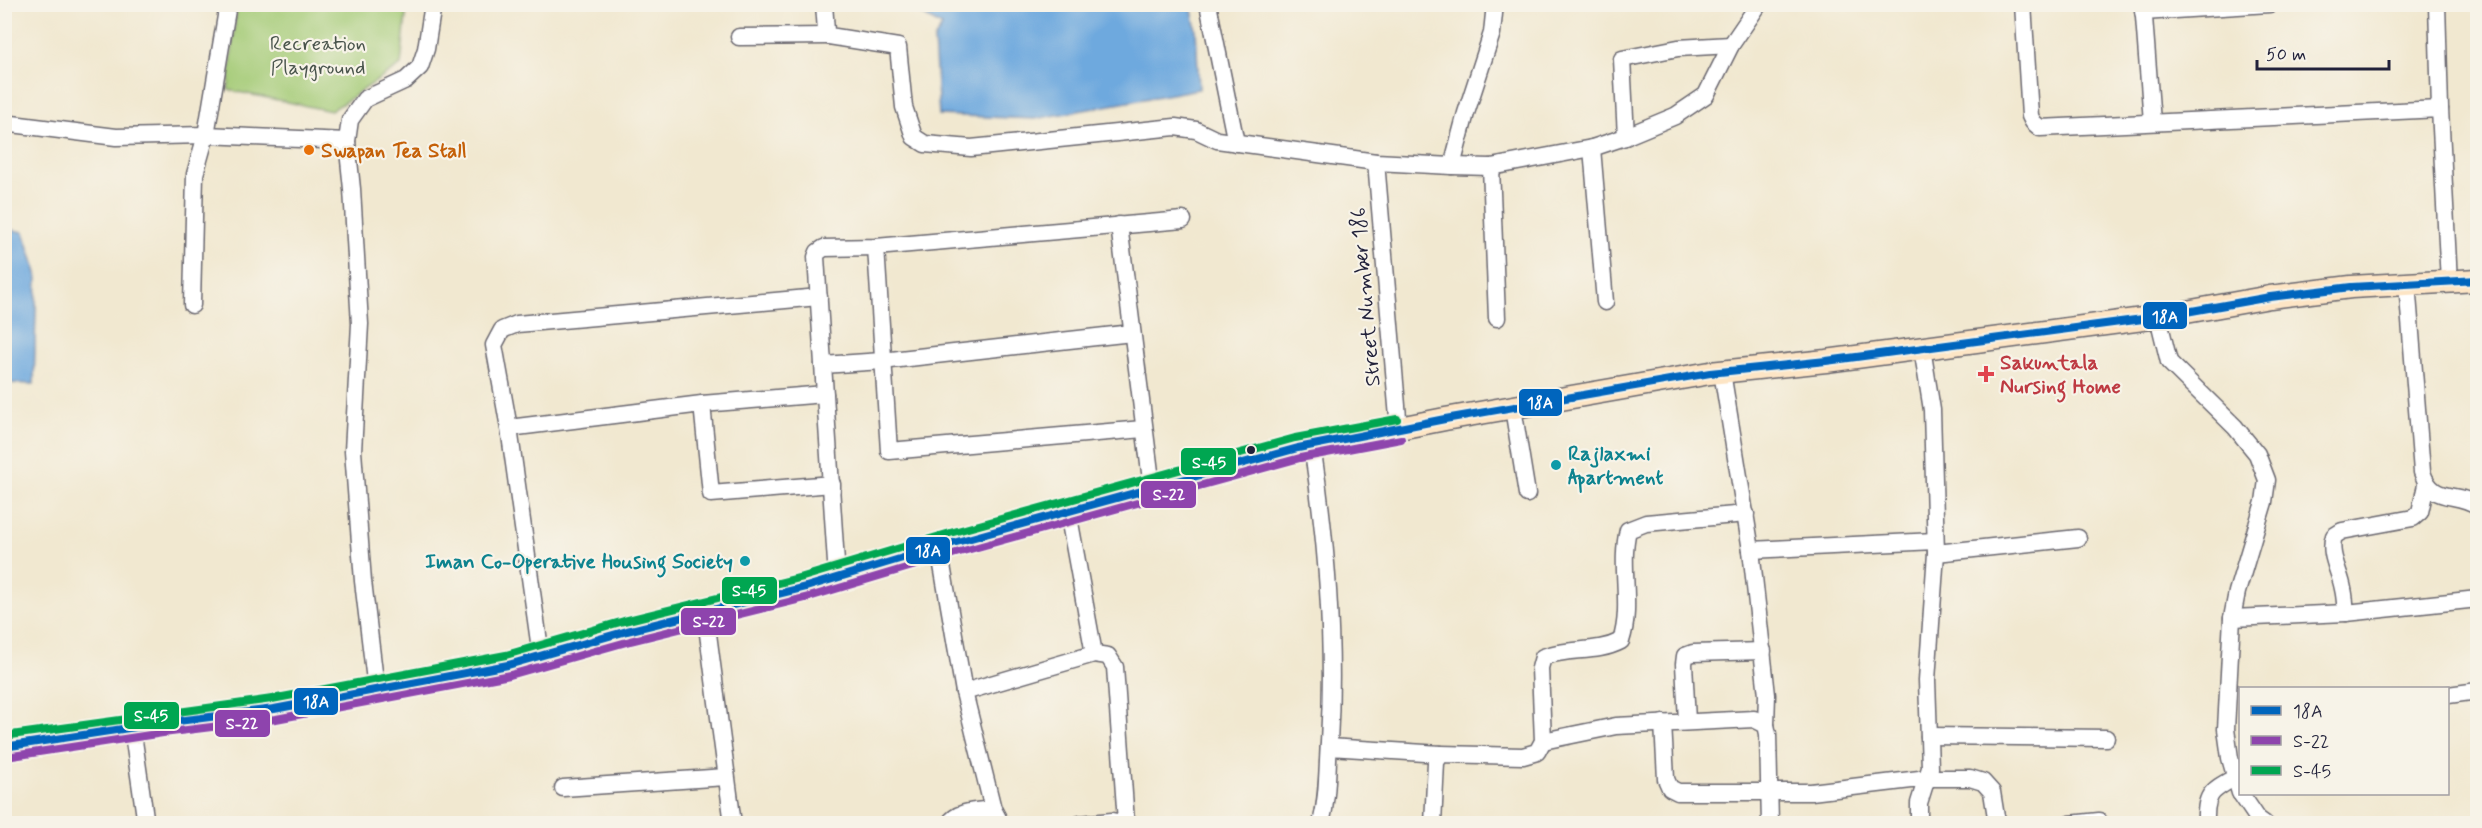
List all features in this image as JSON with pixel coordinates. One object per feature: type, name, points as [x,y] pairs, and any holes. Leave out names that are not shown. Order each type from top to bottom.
[{"type":"main road","points":[[4,747],[274,709],[508,665],[705,611],[837,578],[1312,445],[1722,372],[2158,317],[2270,297],[2408,283],[2478,280]]},
{"type":"street","points":[[192,305],[195,174],[206,135],[228,4]]},
{"type":"street","points":[[376,689],[363,581],[353,451],[360,324],[352,189],[346,141],[350,120],[365,99],[406,80],[420,67],[426,49],[433,4]]},
{"type":"street","points":[[824,4],[826,31],[829,36]]},
{"type":"street","points":[[1208,4],[1236,143]]},
{"type":"street","points":[[1452,166],[1466,112],[1492,33],[1495,4]]},
{"type":"street","points":[[2023,4],[2030,116],[2040,128],[2440,109]]},
{"type":"street","points":[[2152,122],[2143,8],[2269,4]]},
{"type":"street","points":[[2436,4],[2449,282]]},
{"type":"street","points":[[739,37],[829,36],[898,47],[904,107],[914,137],[925,144],[971,148],[1175,127],[1196,130],[1217,140],[1376,162],[1491,167],[1592,148],[1676,116],[1706,94],[1731,45],[1754,9]]},
{"type":"street","points":[[1626,136],[1622,59],[1678,48],[1731,45]]},
{"type":"street","points":[[4,123],[116,137],[206,135],[346,141]]},
{"type":"street","points":[[1592,148],[1605,302]]},
{"type":"street","name":"Street Number 186","points":[[1376,162],[1398,429]]},
{"type":"street","points":[[1491,167],[1497,318]]},
{"type":"street","points":[[837,578],[816,257],[818,252],[824,248],[876,246],[1183,220]]},
{"type":"street","points":[[1119,225],[1152,488]]},
{"type":"street","points":[[876,246],[889,451],[1143,429]]},
{"type":"street","points":[[2346,614],[2343,589],[2334,559],[2332,543],[2334,536],[2342,531],[2413,518],[2420,512],[2426,485],[2422,472],[2408,283]]},
{"type":"street","points":[[541,656],[509,428],[494,345],[502,330],[517,324],[819,297]]},
{"type":"street","points":[[2158,317],[2169,362],[2235,427],[2257,453],[2267,480],[2264,502],[2237,592],[2232,618],[2233,729],[2239,788],[2209,795],[2205,808],[2206,824]]},
{"type":"street","points":[[823,365],[882,361],[1132,333]]},
{"type":"street","points":[[1919,824],[1919,803],[1930,768],[1927,680],[1936,547],[1932,410],[1922,348]]},
{"type":"street","points":[[1722,372],[1746,514],[1763,651],[1771,793],[1770,824]]},
{"type":"street","points":[[509,428],[702,404],[825,394]]},
{"type":"street","points":[[702,404],[711,494],[832,484],[832,489]]},
{"type":"street","points":[[1513,408],[1527,494]]},
{"type":"street","points":[[1312,445],[1327,559],[1332,689],[1327,800],[1321,824]]},
{"type":"street","points":[[2426,485],[2436,494],[2470,501],[2478,506]]},
{"type":"street","points":[[1068,512],[1095,654]]},
{"type":"street","points":[[1329,747],[1441,754],[1523,756],[1537,752],[1543,741],[1540,668],[1543,657],[1556,652],[1607,649],[1622,641],[1626,626],[1624,547],[1628,530],[1646,523],[1746,514]]},
{"type":"street","points":[[1751,550],[1936,547],[2078,538]]},
{"type":"street","points":[[939,548],[964,692],[997,816],[960,814],[952,818],[949,824]]},
{"type":"street","points":[[2232,618],[2346,614],[2478,599]]},
{"type":"street","points":[[705,611],[733,824]]},
{"type":"street","points":[[1687,721],[1685,656],[1693,653],[1763,651]]},
{"type":"street","points":[[964,692],[1095,654],[1108,656],[1115,667],[1127,823],[1112,821],[1080,824]]},
{"type":"street","points":[[2449,694],[2478,691]]},
{"type":"street","points":[[1543,741],[1617,726],[1754,719],[1766,725]]},
{"type":"street","points":[[1663,723],[1666,779],[1670,788],[1678,792],[1771,793],[1833,790],[1928,778],[1970,778],[1983,782],[1992,792],[1996,817],[2000,824]]},
{"type":"street","points":[[132,728],[146,824]]},
{"type":"street","points":[[1929,736],[2106,738]]},
{"type":"street","points":[[1433,824],[1436,762],[1441,754]]},
{"type":"street","points":[[563,788],[726,777]]},
{"type":"street","points":[[2243,795],[2258,819],[2265,824]]},
{"type":"street","points":[[2070,824],[2099,821]]},
{"type":"green space","name":"Recreation Playground","points":[[237,5],[407,5],[401,65],[331,111],[228,90]]},
{"type":"water","points":[[914,4],[1191,5],[1196,30],[1199,89],[1035,119],[939,115],[934,40],[942,26],[914,10]]},
{"type":"water","points":[[5,229],[24,232],[37,273],[34,384],[5,383]]},
{"type":"transit line","name":"18A","points":[[4,747],[274,709],[508,665],[627,631],[806,587],[953,543],[1298,448],[1445,419],[1710,373],[1826,361],[2158,317],[2270,297],[2351,287],[2478,280]]},
{"type":"transit line","name":"S-45","points":[[4,736],[272,699],[506,655],[624,621],[803,577],[950,533],[1295,438],[1397,419]]},
{"type":"transit line","name":"S-22","points":[[6,757],[163,733],[276,719],[510,675],[630,641],[809,597],[956,553],[1300,458],[1401,439]]},
{"type":"place","name":"Swapan Tea Stall","points":[[309,150]]},
{"type":"place","name":"Sakuntala Nursing Home","points":[[1986,374]]},
{"type":"place","name":"Rajlaxmi Apartment","points":[[1556,465]]},
{"type":"place","name":"Iman Co-Operative Housing Society","points":[[745,561]]}]
